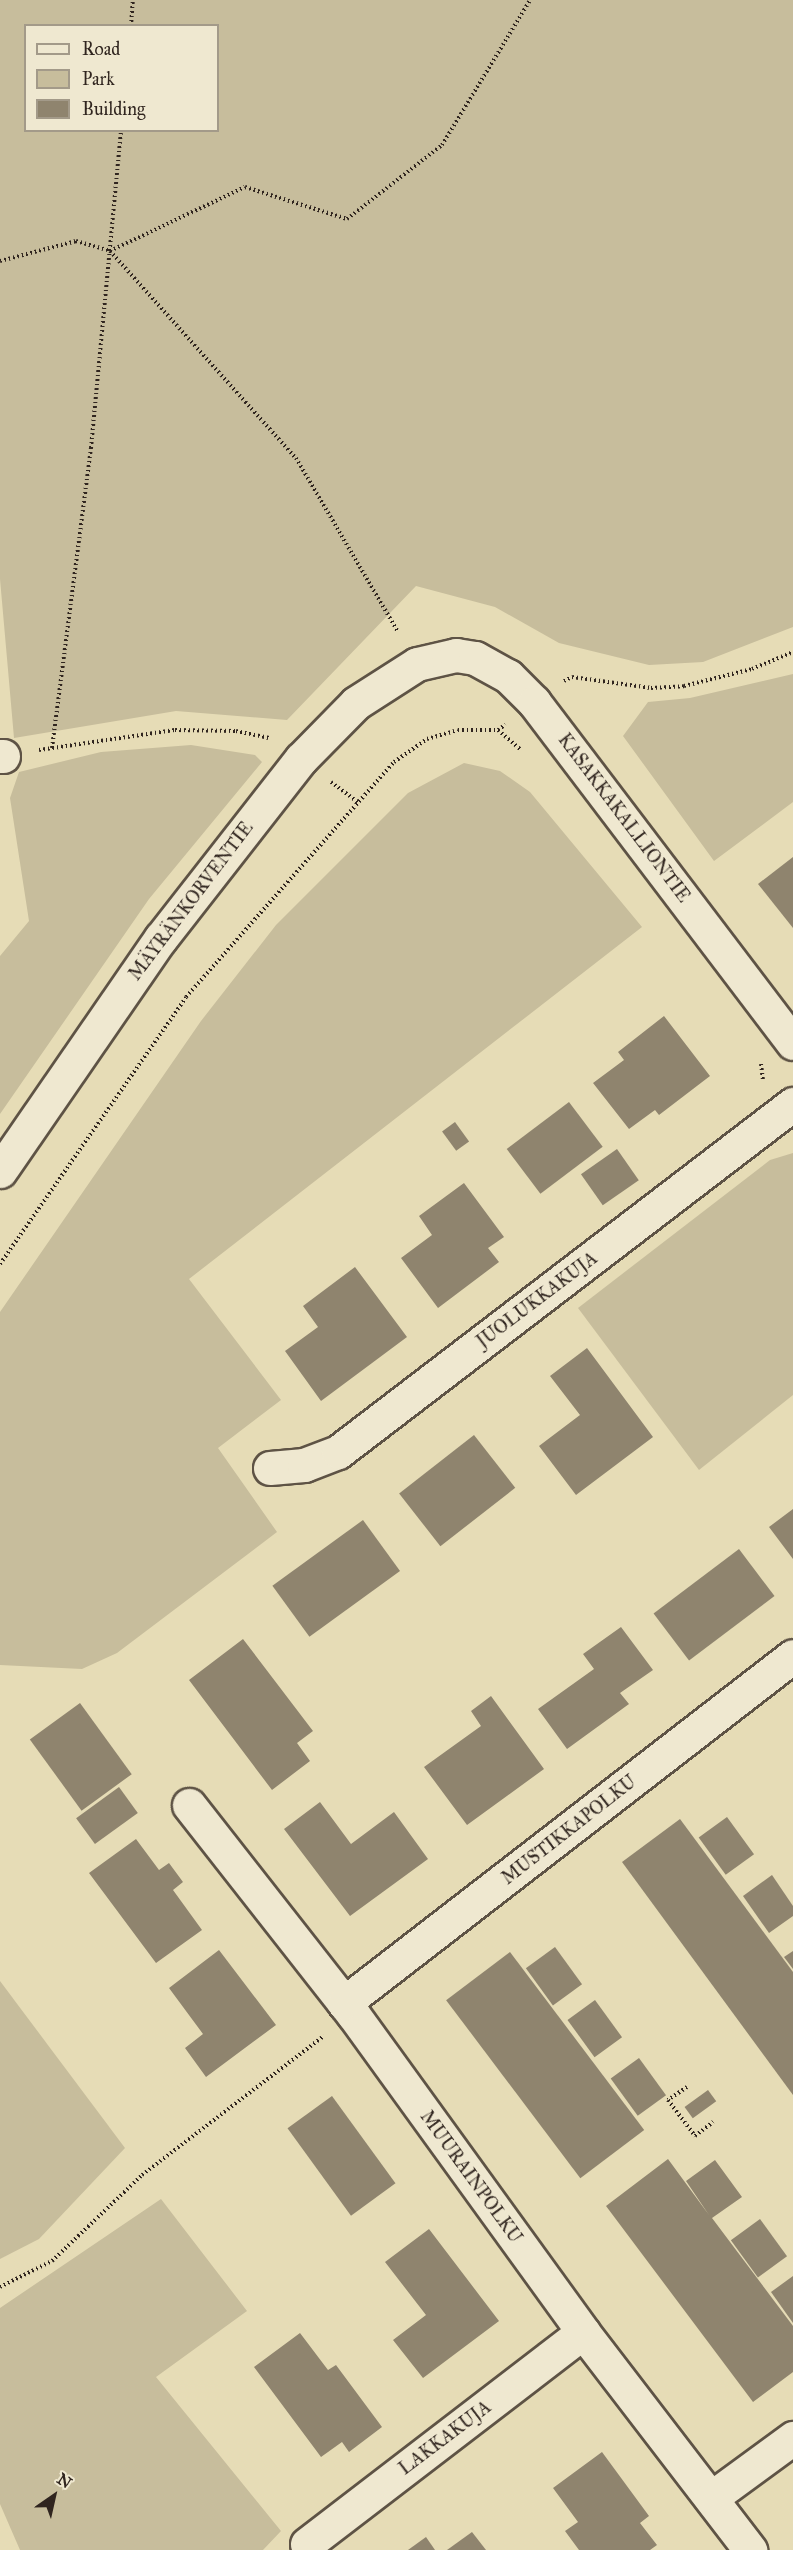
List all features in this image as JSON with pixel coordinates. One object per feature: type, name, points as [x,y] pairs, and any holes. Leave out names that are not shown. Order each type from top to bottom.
[{"type":"street","name":"KASAKKAKALLIONTIE","points":[[417,664],[456,655],[476,658],[508,676],[534,702],[793,1043]]},
{"type":"street","name":"MÄYRÄNKORVENTIE","points":[[0,1171],[161,938],[294,767],[356,703],[417,664]]},
{"type":"street","name":"JUOLUKKAKUJA","points":[[270,1468],[304,1465],[338,1452],[793,1104]]},
{"type":"street","name":"MUSTIKKAPOLKU","points":[[349,2008],[793,1656]]},
{"type":"street","name":"MUURAINPOLKU","points":[[189,1805],[349,2008],[584,2332],[750,2550]]},
{"type":"street","name":"LAKKAKUJA","points":[[307,2544],[584,2332]]},
{"type":"street","points":[[711,2498],[793,2438]]},
{"type":"path","points":[[131,24],[133,0]]},
{"type":"path","points":[[110,251],[245,187],[347,219],[442,145],[530,0]]},
{"type":"path","points":[[52,748],[91,447],[121,132]]},
{"type":"path","points":[[0,261],[76,241],[110,251],[296,458],[417,664]]},
{"type":"path","points":[[561,682],[572,677],[651,688],[684,686],[753,669],[793,652]]},
{"type":"path","points":[[2,756],[175,730],[236,731],[274,739]]},
{"type":"path","points":[[0,1264],[186,997],[394,762],[427,739],[458,730],[498,730]]},
{"type":"path","points":[[324,777],[358,802]]},
{"type":"path","points":[[0,2287],[52,2261],[142,2175],[349,2008]]},
{"type":"path","points":[[687,2087],[668,2100],[695,2136],[713,2122]]},
{"type":"green space","points":[[0,0],[793,0],[793,627],[703,662],[649,665],[559,643],[495,607],[416,586],[287,720],[176,711],[14,738],[0,579]]},
{"type":"green space","points":[[793,674],[793,802],[714,861],[623,736],[648,702],[690,698]]},
{"type":"green space","points":[[191,745],[255,755],[262,762],[149,899],[0,1114],[0,956],[29,921],[10,798],[19,772],[101,752]]},
{"type":"green space","points":[[464,763],[500,771],[530,792],[642,927],[189,1279],[281,1400],[218,1448],[277,1532],[117,1653],[82,1669],[0,1665],[0,1312],[201,1021],[276,925],[408,793]]},
{"type":"green space","points":[[793,1153],[793,1395],[699,1470],[578,1308],[770,1160]]},
{"type":"green space","points":[[0,1981],[125,2148],[39,2239],[0,2259]]},
{"type":"green space","points":[[161,2199],[247,2311],[156,2377],[281,2531],[263,2550],[20,2550],[0,2504],[0,2308]]},
{"type":"building","points":[[793,857],[793,928],[758,884]]},
{"type":"building","points":[[664,1016],[710,1076],[659,1115],[655,1110],[629,1129],[593,1083],[624,1060],[618,1052]]},
{"type":"building","points":[[569,1102],[603,1147],[540,1194],[507,1149]]},
{"type":"building","points":[[455,1122],[469,1141],[456,1151],[442,1131]]},
{"type":"building","points":[[617,1149],[639,1180],[603,1205],[581,1174]]},
{"type":"building","points":[[464,1183],[504,1237],[488,1248],[499,1262],[438,1308],[401,1258],[432,1235],[419,1216]]},
{"type":"building","points":[[355,1267],[407,1337],[321,1401],[285,1351],[318,1327],[303,1306]]},
{"type":"building","points":[[587,1348],[653,1437],[576,1495],[539,1446],[580,1415],[550,1376]]},
{"type":"building","points":[[474,1435],[515,1488],[440,1546],[399,1493]]},
{"type":"building","points":[[793,1509],[793,1559],[769,1527]]},
{"type":"building","points":[[363,1520],[400,1571],[309,1637],[272,1586]]},
{"type":"building","points":[[739,1549],[775,1596],[689,1661],[654,1613]]},
{"type":"building","points":[[621,1627],[653,1670],[620,1693],[629,1704],[567,1749],[538,1709],[594,1669],[583,1654]]},
{"type":"building","points":[[243,1639],[313,1731],[297,1743],[310,1761],[272,1790],[189,1680]]},
{"type":"building","points":[[491,1696],[544,1769],[467,1825],[424,1767],[481,1726],[471,1711]]},
{"type":"building","points":[[80,1703],[132,1774],[82,1811],[30,1739]]},
{"type":"building","points":[[119,1787],[138,1813],[95,1844],[76,1818]]},
{"type":"building","points":[[320,1802],[351,1844],[394,1812],[428,1859],[350,1916],[284,1829]]},
{"type":"building","points":[[727,1817],[754,1854],[726,1875],[699,1838]]},
{"type":"building","points":[[680,1819],[793,1972],[793,2095],[622,1862]]},
{"type":"building","points":[[136,1839],[159,1870],[169,1863],[183,1882],[173,1890],[202,1930],[156,1963],[89,1873]]},
{"type":"building","points":[[772,1875],[793,1906],[793,1916],[769,1933],[743,1896]]},
{"type":"building","points":[[555,1947],[582,1984],[553,2005],[526,1968]]},
{"type":"building","points":[[219,1950],[276,2025],[206,2077],[185,2048],[203,2034],[169,1988]]},
{"type":"building","points":[[793,1951],[793,1969],[784,1957]]},
{"type":"building","points":[[510,1952],[644,2130],[580,2178],[446,2000]]},
{"type":"building","points":[[595,2000],[622,2037],[595,2057],[567,2020]]},
{"type":"building","points":[[639,2058],[666,2095],[638,2116],[611,2079]]},
{"type":"building","points":[[708,2090],[716,2101],[693,2118],[685,2107]]},
{"type":"building","points":[[332,2096],[395,2183],[351,2216],[288,2128]]},
{"type":"building","points":[[668,2159],[709,2215],[686,2181],[715,2160],[742,2197],[712,2218],[793,2326],[793,2372],[753,2402],[606,2206]]},
{"type":"building","points":[[760,2219],[787,2256],[758,2277],[731,2240]]},
{"type":"building","points":[[429,2229],[499,2321],[423,2378],[393,2340],[426,2315],[385,2262]]},
{"type":"building","points":[[793,2276],[793,2323],[771,2292]]},
{"type":"building","points":[[300,2333],[328,2370],[336,2365],[382,2427],[349,2452],[342,2442],[321,2457],[254,2367]]},
{"type":"building","points":[[602,2452],[649,2516],[640,2523],[657,2545],[650,2550],[579,2550],[565,2531],[578,2522],[553,2488]]},
{"type":"building","points":[[472,2532],[486,2550],[447,2550]]},
{"type":"building","points":[[426,2537],[435,2550],[408,2550]]}]
